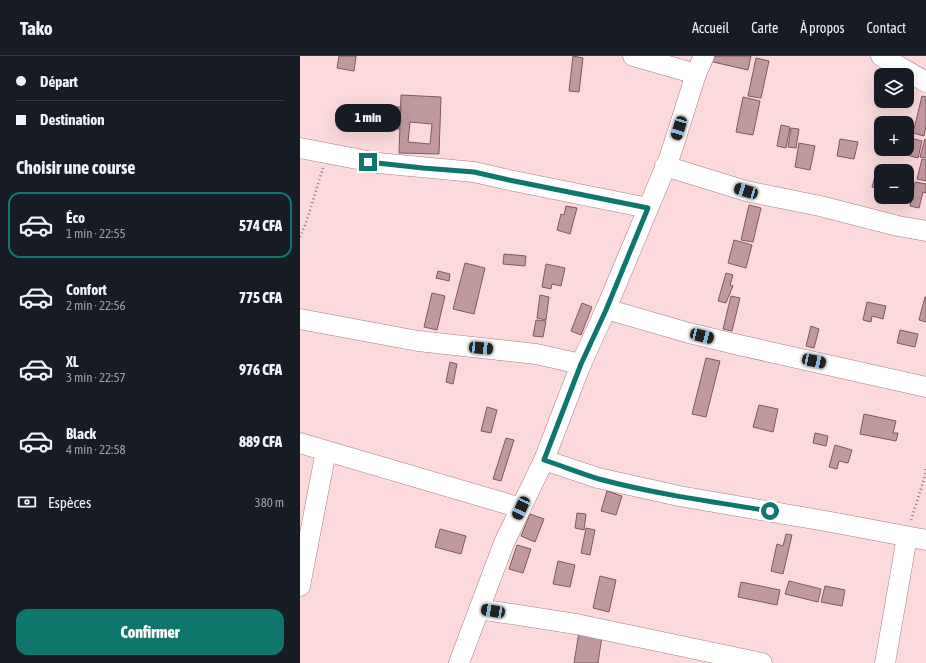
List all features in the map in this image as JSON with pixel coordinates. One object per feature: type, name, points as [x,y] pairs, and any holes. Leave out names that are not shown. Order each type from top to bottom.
[{"type":"street","points":[[459,663],[504,543],[544,460],[581,364],[606,310],[670,156],[700,65],[633,56]]},
{"type":"street","points":[[881,56],[926,82]]},
{"type":"street","points":[[300,148],[378,163],[474,172],[648,208]]},
{"type":"street","points":[[665,166],[746,191],[820,206],[898,226],[926,231]]},
{"type":"street","points":[[606,310],[725,342],[926,387]]},
{"type":"street","points":[[300,320],[418,342],[536,354],[581,364]]},
{"type":"street","points":[[300,443],[521,508]]},
{"type":"street","points":[[300,586],[326,451]]},
{"type":"street","points":[[544,460],[598,478],[679,496],[926,540]]},
{"type":"street","points":[[885,663],[906,537]]},
{"type":"street","points":[[479,609],[576,624],[762,663]]},
{"type":"path","points":[[300,237],[306,223],[327,154]]},
{"type":"path","points":[[906,537],[925,476],[926,467]]},
{"type":"building","points":[[339,56],[356,56],[354,71],[337,68]]},
{"type":"building","points":[[573,56],[583,58],[579,92],[569,91]]},
{"type":"building","points":[[710,56],[751,56],[748,70],[709,61]]},
{"type":"building","points":[[756,58],[769,61],[761,98],[748,96]]},
{"type":"building","points":[[401,95],[441,97],[439,154],[399,153]],"holes":[[[410,122],[432,124],[430,144],[408,142]]]},
{"type":"building","points":[[922,96],[926,97],[926,126],[924,136],[914,133]]},
{"type":"building","points":[[743,97],[760,101],[753,135],[736,132]]},
{"type":"building","points":[[392,107],[401,107],[399,129],[391,129]]},
{"type":"building","points":[[781,125],[790,127],[786,148],[777,146]]},
{"type":"building","points":[[791,128],[799,129],[796,148],[788,147]]},
{"type":"building","points":[[840,139],[858,142],[854,159],[837,156]]},
{"type":"building","points":[[914,139],[922,141],[918,158],[910,156],[914,156]]},
{"type":"building","points":[[925,139],[926,140],[926,158],[920,157]]},
{"type":"building","points":[[799,143],[815,146],[810,170],[795,167]]},
{"type":"building","points":[[922,159],[926,160],[926,181],[917,179]]},
{"type":"building","points":[[915,182],[926,184],[926,193],[923,192],[919,208],[910,206],[910,204],[914,204]]},
{"type":"building","points":[[749,205],[761,208],[753,242],[741,240]]},
{"type":"building","points":[[566,206],[577,208],[570,234],[557,230],[561,214],[564,215]]},
{"type":"building","points":[[734,240],[752,245],[746,268],[728,263]]},
{"type":"building","points":[[504,254],[526,256],[525,266],[503,264]]},
{"type":"building","points":[[465,263],[485,268],[474,314],[453,309]]},
{"type":"building","points":[[546,264],[565,268],[561,286],[552,284],[551,289],[542,287]]},
{"type":"building","points":[[438,271],[450,274],[449,281],[436,278]]},
{"type":"building","points":[[726,273],[733,275],[730,285],[733,286],[726,303],[718,301]]},
{"type":"building","points":[[432,293],[445,296],[437,330],[424,327]]},
{"type":"building","points":[[540,295],[549,297],[546,320],[537,318]]},
{"type":"building","points":[[731,296],[740,298],[732,331],[723,329]]},
{"type":"building","points":[[926,297],[926,322],[919,320]]},
{"type":"building","points":[[867,302],[886,306],[883,319],[872,316],[871,322],[863,320]]},
{"type":"building","points":[[582,303],[592,307],[581,335],[571,331]]},
{"type":"building","points":[[536,320],[546,321],[543,337],[533,336]]},
{"type":"building","points":[[811,326],[819,329],[814,348],[806,346]]},
{"type":"building","points":[[900,330],[918,334],[915,347],[897,343]]},
{"type":"building","points":[[706,358],[720,361],[706,417],[692,414]]},
{"type":"building","points":[[450,362],[457,364],[453,384],[446,382]]},
{"type":"building","points":[[759,405],[778,409],[773,432],[753,427]]},
{"type":"building","points":[[487,407],[497,410],[491,433],[481,431]]},
{"type":"building","points":[[864,414],[896,421],[893,433],[898,433],[896,441],[860,434]]},
{"type":"building","points":[[815,433],[828,436],[826,446],[813,443]]},
{"type":"building","points":[[506,438],[514,440],[501,481],[493,479]]},
{"type":"building","points":[[835,445],[852,450],[848,463],[839,461],[837,469],[829,467]]},
{"type":"building","points":[[607,491],[622,496],[616,515],[601,511]]},
{"type":"building","points":[[577,513],[586,514],[584,530],[575,528]]},
{"type":"building","points":[[530,514],[544,519],[535,542],[521,536]]},
{"type":"building","points":[[586,528],[595,530],[590,555],[581,553]]},
{"type":"building","points":[[440,529],[466,536],[461,554],[435,547]]},
{"type":"building","points":[[786,534],[792,535],[783,574],[771,571],[777,544],[783,546]]},
{"type":"building","points":[[517,545],[531,549],[523,573],[509,569]]},
{"type":"building","points":[[558,561],[575,565],[570,587],[553,584]]},
{"type":"building","points":[[600,576],[616,580],[609,612],[593,608]]},
{"type":"building","points":[[789,581],[821,589],[818,602],[785,594]]},
{"type":"building","points":[[741,582],[780,590],[777,605],[738,597]]},
{"type":"building","points":[[825,586],[845,590],[842,606],[821,602]]},
{"type":"building","points":[[579,632],[602,636],[598,663],[574,663]]},
{"type":"route","points":[[368,162],[474,172],[648,208],[606,310],[581,364],[544,460],[619,484],[679,496],[770,511]]}]
